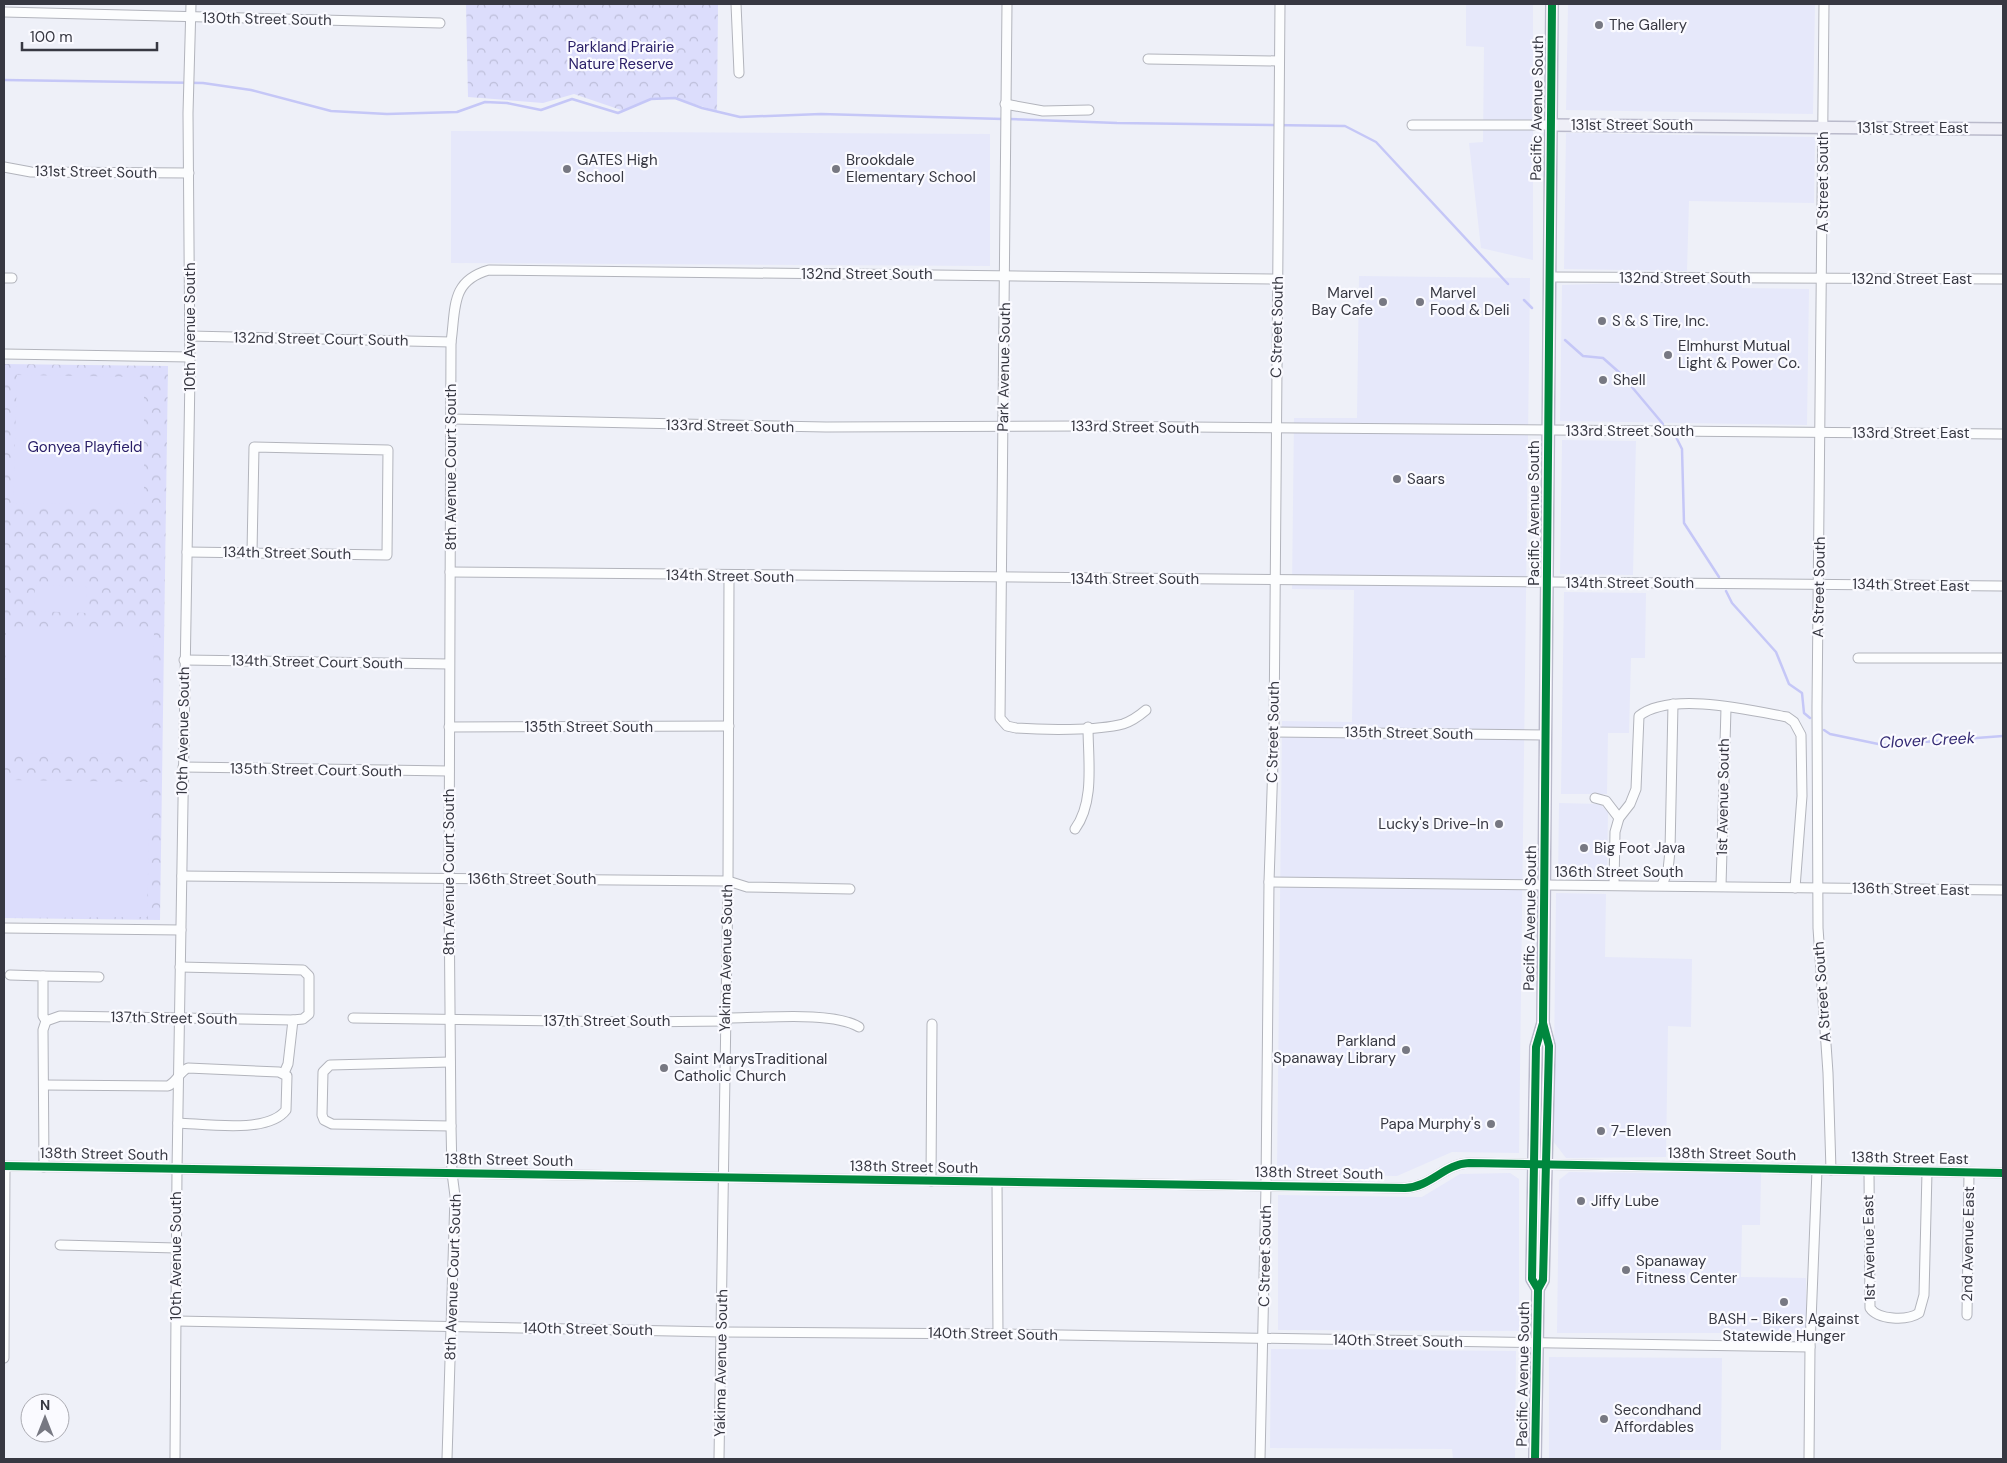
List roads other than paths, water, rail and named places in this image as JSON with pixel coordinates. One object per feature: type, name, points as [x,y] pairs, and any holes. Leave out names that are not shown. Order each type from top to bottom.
[{"type":"main road","name":"Pacific Avenue South","points":[[1535,1459],[1538,1290],[1543,1280],[1549,1046],[1543,1023],[1552,4]]},
{"type":"main road","name":"131st Street South","points":[[1551,125],[1823,128]]},
{"type":"main road","name":"131st Street East","points":[[1823,128],[2003,129]]},
{"type":"main road","name":"Pacific Avenue South","points":[[1538,1290],[1532,1279],[1533,1165],[1536,1047],[1543,1023]]},
{"type":"street","name":"10th Avenue South","points":[[175,1459],[182,767],[190,357],[189,90],[191,4]]},
{"type":"street","points":[[736,4],[739,73]]},
{"type":"street","name":"Park Avenue South","points":[[1007,4],[998,710],[1002,722],[1007,726],[1022,729],[1088,727]]},
{"type":"street","name":"C Street South","points":[[1260,1459],[1266,1186],[1269,882],[1274,732],[1280,4]]},
{"type":"street","name":"A Street South","points":[[1824,4],[1819,432],[1818,928],[1828,1073],[1831,1170]]},
{"type":"street","name":"130th Street South","points":[[4,12],[440,23]]},
{"type":"street","points":[[1148,60],[1279,61]]},
{"type":"street","points":[[1005,104],[1043,111],[1090,110]]},
{"type":"street","name":"131st Street South","points":[[1412,124],[1551,125]]},
{"type":"street","name":"131st Street South","points":[[4,167],[31,172],[189,173]]},
{"type":"street","name":"132nd Street South","points":[[462,286],[469,277],[489,270],[1277,279]]},
{"type":"street","name":"132nd Street South","points":[[1549,277],[1822,278]]},
{"type":"street","name":"132nd Street East","points":[[1822,278],[2003,279]]},
{"type":"street","name":"8th Avenue Court South","points":[[447,1459],[455,1196],[452,1173],[450,1062],[449,664],[451,342],[457,300],[462,286]]},
{"type":"street","name":"132nd Street Court South","points":[[190,336],[451,342]]},
{"type":"street","points":[[4,354],[190,357]]},
{"type":"street","name":"133rd Street South","points":[[452,419],[733,426],[1081,426],[1819,432]]},
{"type":"street","name":"133rd Street East","points":[[1819,432],[2003,434]]},
{"type":"street","name":"134th Street South","points":[[187,552],[252,553],[387,555],[388,450],[254,447],[252,553]]},
{"type":"street","name":"134th Street South","points":[[450,572],[729,576],[1819,584]]},
{"type":"street","name":"Yakima Avenue South","points":[[719,1459],[728,881],[729,576]]},
{"type":"street","name":"134th Street East","points":[[1819,584],[2003,586]]},
{"type":"street","points":[[1858,658],[2003,658]]},
{"type":"street","name":"134th Street Court South","points":[[184,660],[449,664]]},
{"type":"street","points":[[1614,885],[1615,832],[1619,818],[1630,804],[1636,789],[1639,716],[1652,708],[1703,702],[1726,708],[1777,715],[1792,720],[1801,735],[1802,796],[1795,888]]},
{"type":"street","points":[[1662,885],[1668,870],[1670,852],[1674,704]]},
{"type":"street","name":"1st Avenue South","points":[[1721,886],[1726,708]]},
{"type":"street","points":[[1075,829],[1081,821],[1086,803],[1088,727],[1122,724],[1138,717],[1146,710]]},
{"type":"street","name":"135th Street South","points":[[449,727],[729,726]]},
{"type":"street","name":"135th Street South","points":[[1274,732],[1545,735]]},
{"type":"street","name":"135th Street Court South","points":[[182,767],[449,771]]},
{"type":"street","points":[[1595,798],[1606,801],[1619,818]]},
{"type":"street","name":"136th Street South","points":[[182,876],[728,881],[747,887],[850,889]]},
{"type":"street","name":"136th Street South","points":[[1269,882],[1818,887]]},
{"type":"street","name":"136th Street East","points":[[1818,887],[2003,890]]},
{"type":"street","points":[[4,928],[181,930]]},
{"type":"street","name":"137th Street South","points":[[46,1021],[60,1016],[293,1020],[307,1018],[310,1006],[309,976],[303,970],[180,967]]},
{"type":"street","points":[[10,975],[99,976]]},
{"type":"street","points":[[43,976],[43,1016],[46,1021],[43,1030],[44,1167]]},
{"type":"street","name":"137th Street South","points":[[352,1018],[635,1022],[725,1021],[731,1018],[843,1019],[859,1027]]},
{"type":"street","points":[[284,1073],[288,1064],[293,1020]]},
{"type":"street","points":[[931,1181],[932,1024]]},
{"type":"street","points":[[450,1062],[330,1065],[323,1072],[322,1115],[324,1120],[332,1124],[451,1126]]},
{"type":"street","points":[[44,1085],[168,1086],[174,1084],[179,1076],[188,1068],[284,1073]]},
{"type":"street","points":[[178,1123],[257,1125],[273,1121],[287,1107],[287,1076],[284,1073]]},
{"type":"street","name":"138th Street South","points":[[4,1166],[1412,1188],[1428,1183],[1458,1164],[1817,1170]]},
{"type":"street","points":[[4,1166],[4,1358]]},
{"type":"street","points":[[1809,1459],[1810,1347],[1817,1170]]},
{"type":"street","name":"138th Street East","points":[[1817,1170],[2003,1173]]},
{"type":"street","name":"1st Avenue East","points":[[1869,1171],[1868,1300],[1871,1310],[1884,1316],[1911,1317],[1919,1313],[1923,1305],[1926,1172]]},
{"type":"street","name":"2nd Avenue East","points":[[1967,1315],[1969,1173]]},
{"type":"street","points":[[997,1182],[998,1334]]},
{"type":"street","points":[[60,1245],[176,1248]]},
{"type":"street","name":"140th Street South","points":[[176,1321],[722,1332],[998,1334],[1810,1347]]},
{"type":"waterway","points":[[4,80],[203,83],[251,90],[331,111],[387,114],[457,112],[485,102],[507,103],[541,110],[572,99],[618,113],[651,99],[675,98],[702,108],[740,117],[821,114],[1003,119]]},
{"type":"waterway","points":[[1009,119],[1117,123],[1345,126],[1376,142],[1508,284]]},
{"type":"waterway","points":[[1524,300],[1532,308]]},
{"type":"waterway","name":"Clover Creek","points":[[1565,340],[1583,356],[1603,358],[1621,374],[1663,424]]},
{"type":"waterway","name":"Clover Creek","points":[[1676,437],[1682,449],[1684,523],[1719,577]]},
{"type":"waterway","name":"Clover Creek","points":[[1726,591],[1732,603],[1776,652],[1789,684],[1802,693],[1804,713],[1810,718]]},
{"type":"waterway","name":"Clover Creek","points":[[1824,730],[1830,734],[1883,745],[2003,736]]},
{"type":"place","name":"The Gallery","points":[[1599,25]]},
{"type":"place","name":"GATES High School","points":[[567,169]]},
{"type":"place","name":"Brookdale Elementary School","points":[[836,169]]},
{"type":"place","name":"Marvel Bay Cafe","points":[[1383,302]]},
{"type":"place","name":"Marvel Food & Deli","points":[[1420,302]]},
{"type":"place","name":"S & S Tire, Inc.","points":[[1602,321]]},
{"type":"place","name":"Elmhurst Mutual Light & Power Co.","points":[[1668,355]]},
{"type":"place","name":"Shell","points":[[1603,380]]},
{"type":"place","name":"Saars","points":[[1397,479]]},
{"type":"place","name":"Lucky's Drive-In","points":[[1499,824]]},
{"type":"place","name":"Big Foot Java","points":[[1584,848]]},
{"type":"place","name":"Parkland Spanaway Library","points":[[1406,1050]]},
{"type":"place","name":"Saint MarysTraditional Catholic Church","points":[[664,1068]]},
{"type":"place","name":"Papa Murphy's","points":[[1491,1124]]},
{"type":"place","name":"7-Eleven","points":[[1601,1131]]},
{"type":"place","name":"Jiffy Lube","points":[[1581,1201]]},
{"type":"place","name":"Spanaway Fitness Center","points":[[1626,1270]]},
{"type":"place","name":"BASH - Bikers Against Statewide Hunger","points":[[1784,1302]]},
{"type":"place","name":"Secondhand Affordables","points":[[1604,1419]]},
{"type":"park label","name":"Parkland Prairie Nature Reserve","points":[[621,56]]},
{"type":"park label","name":"Gonyea Playfield","points":[[85,447]]}]
